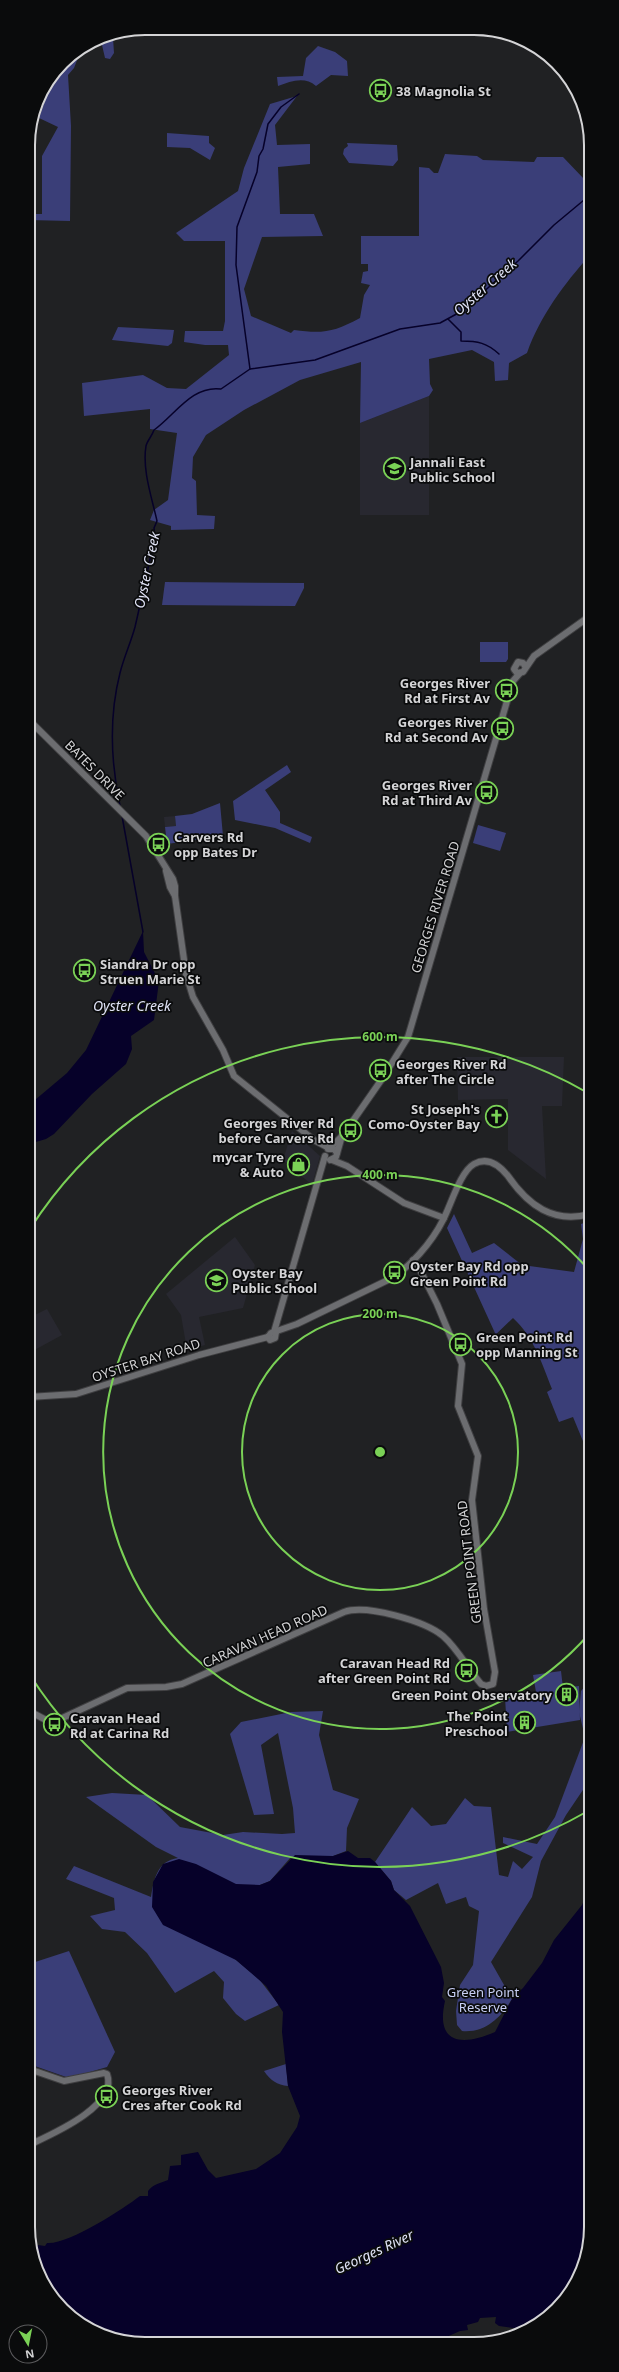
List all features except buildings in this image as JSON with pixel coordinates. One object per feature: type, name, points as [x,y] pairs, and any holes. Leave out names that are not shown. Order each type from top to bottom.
[{"type":"street","points":[[524,664],[524,672],[518,673],[514,668],[516,664],[524,664],[584,620]]},
{"type":"street","name":"GEORGES RIVER ROAD","points":[[275,1333],[321,1178],[331,1154],[408,1037],[513,681],[518,673]]},
{"type":"street","name":"BATES DRIVE","points":[[35,726],[146,836],[174,882],[187,981],[196,1005],[213,1036],[223,1050],[234,1076],[347,1166],[404,1203],[444,1218]]},
{"type":"street","points":[[275,1333],[388,1280],[402,1271],[413,1260],[444,1218],[466,1173],[475,1164],[482,1161],[498,1166],[523,1196],[536,1207],[563,1215],[579,1217],[584,1216]]},
{"type":"street","name":"GREEN POINT ROAD","points":[[413,1260],[420,1268],[437,1304],[462,1364],[458,1406],[478,1456],[472,1500],[484,1609],[495,1672],[495,1680],[491,1685]]},
{"type":"street","points":[[280,1313],[287,1323],[297,1324]]},
{"type":"street","name":"OYSTER BAY ROAD","points":[[35,1397],[76,1394],[199,1355],[268,1337],[272,1340],[275,1333]]},
{"type":"street","name":"CARAVAN HEAD ROAD","points":[[35,1714],[46,1720],[56,1721],[127,1688],[166,1687],[182,1684],[344,1612],[357,1609],[379,1612],[433,1629],[448,1642],[480,1684],[486,1686],[491,1685]]},
{"type":"street","points":[[35,2071],[64,2081],[101,2072],[107,2074],[109,2081],[104,2094],[80,2119],[61,2131],[35,2142]]},
{"type":"shaded area","name":"Jannali East Public School","points":[[429,396],[429,515],[360,515],[360,423]]},
{"type":"shaded area","points":[[175,816],[176,826],[165,827],[164,817]]},
{"type":"shaded area","points":[[457,1057],[564,1057],[562,1106],[542,1106],[546,1179],[508,1150],[508,1099],[458,1100]]},
{"type":"shaded area","points":[[292,1131],[320,1156],[312,1185],[283,1160]]},
{"type":"shaded area","name":"Oyster Bay Public School","points":[[235,1237],[255,1265],[243,1308],[199,1317],[205,1345],[187,1350],[181,1315],[166,1294]]},
{"type":"shaded area","points":[[47,1309],[62,1335],[35,1350],[35,1315]]},
{"type":"green space","points":[[113,40],[114,53],[110,59],[105,58],[102,45],[99,45]]},
{"type":"green space","points":[[318,46],[335,52],[347,61],[348,76],[331,75],[316,86],[307,81],[298,80],[278,86],[277,77],[303,76],[306,58]]},
{"type":"green space","points":[[78,58],[74,68],[68,75],[71,126],[70,221],[35,220],[35,214],[42,214],[42,156],[58,127],[39,118],[48,92],[62,72]]},
{"type":"green space","points":[[297,96],[275,125],[277,145],[310,144],[310,164],[278,167],[280,214],[314,214],[323,236],[262,237],[244,289],[251,316],[291,333],[294,330],[313,332],[328,331],[360,318],[364,295],[370,285],[361,283],[363,272],[368,271],[368,264],[361,264],[361,236],[419,236],[419,167],[429,168],[434,173],[438,173],[445,154],[477,156],[483,160],[534,162],[537,157],[563,157],[584,179],[584,262],[562,289],[546,313],[532,339],[527,353],[509,363],[508,380],[495,381],[494,362],[472,350],[429,359],[430,384],[433,390],[429,396],[360,423],[361,362],[300,380],[244,410],[206,435],[193,457],[192,478],[196,481],[197,515],[215,516],[214,529],[171,530],[171,526],[150,520],[154,510],[168,500],[177,433],[150,429],[150,409],[84,416],[82,383],[143,375],[167,388],[186,389],[229,355],[228,345],[205,345],[184,342],[185,331],[223,331],[225,321],[225,241],[184,241],[176,233],[238,191],[244,168],[270,104]]},
{"type":"green space","points":[[167,133],[209,136],[209,143],[215,148],[210,160],[190,148],[167,147]]},
{"type":"green space","points":[[347,143],[397,145],[398,160],[393,166],[349,163],[343,154],[344,149],[348,146]]},
{"type":"green space","points":[[118,327],[174,330],[172,343],[168,346],[112,340]]},
{"type":"green space","points":[[165,582],[304,583],[304,588],[295,606],[162,605]]},
{"type":"green space","points":[[480,642],[508,642],[508,659],[506,662],[480,662]]},
{"type":"green space","points":[[287,765],[291,772],[265,790],[280,812],[280,823],[312,837],[310,843],[275,828],[235,820],[233,801]]},
{"type":"green space","points":[[220,803],[223,836],[167,844],[165,827],[176,826],[175,816],[192,814]]},
{"type":"green space","points":[[478,825],[506,833],[500,851],[473,843]]},
{"type":"green space","points":[[454,1214],[472,1253],[494,1243],[522,1265],[574,1272],[583,1239],[581,1224],[584,1223],[584,1444],[573,1417],[559,1422],[547,1392],[552,1389],[545,1370],[532,1342],[520,1325],[513,1318],[490,1340],[489,1339],[495,1333],[447,1228]]},
{"type":"green space","points":[[561,1671],[563,1688],[579,1686],[580,1720],[507,1732],[505,1697],[536,1692],[533,1675]]},
{"type":"green space","points":[[584,1688],[584,1733],[579,1712],[581,1691]]},
{"type":"green space","points":[[323,1711],[319,1735],[333,1790],[359,1799],[347,1828],[346,1851],[333,1856],[291,1857],[270,1881],[257,1886],[219,1946],[259,1979],[279,2005],[245,2021],[236,2014],[223,1998],[224,1982],[214,1971],[175,1993],[147,1953],[125,1932],[102,1929],[90,1916],[115,1910],[114,1898],[66,1879],[74,1866],[151,1897],[155,1878],[161,1867],[165,1863],[178,1858],[156,1847],[86,1797],[112,1793],[147,1795],[180,1827],[223,1835],[243,1832],[282,1834],[295,1833],[293,1808],[278,1733],[261,1745],[274,1814],[254,1815],[230,1734],[241,1722],[291,1712]]},
{"type":"green space","name":"Green Point Reserve","points":[[584,1740],[584,1788],[566,1815],[541,1861],[532,1897],[491,1962],[512,1999],[498,2018],[492,2022],[478,2029],[462,2031],[457,2025],[456,2011],[460,1985],[473,1965],[479,1911],[469,1906],[466,1897],[446,1904],[438,1883],[406,1900],[394,1890],[391,1881],[375,1862],[412,1807],[431,1826],[446,1824],[465,1798],[474,1806],[491,1807],[499,1875],[508,1877],[513,1861],[522,1869],[533,1857],[503,1843],[503,1837],[537,1844],[555,1817]]},
{"type":"green space","points":[[69,1951],[115,2052],[107,2067],[69,2078],[35,2066],[35,1962]]},
{"type":"green space","points":[[286,2064],[288,2086],[274,2082],[264,2071]]},
{"type":"water","name":"Oyster Creek","points":[[143,931],[144,952],[159,981],[154,1020],[131,1036],[132,1049],[126,1064],[92,1094],[54,1134],[46,1139],[35,1142],[35,1100],[67,1073],[86,1050]]},
{"type":"water","name":"Georges River","points":[[348,1851],[358,1858],[370,1858],[391,1881],[394,1890],[410,1906],[441,1967],[444,1983],[442,1997],[445,2001],[443,2016],[444,2026],[448,2034],[454,2038],[462,2040],[472,2039],[495,2032],[513,1997],[523,1988],[542,1963],[554,1940],[584,1901],[584,2234],[582,2249],[573,2276],[561,2294],[547,2310],[523,2326],[516,2328],[499,2326],[495,2323],[496,2317],[480,2318],[478,2322],[467,2325],[468,2330],[460,2331],[446,2337],[138,2337],[123,2335],[103,2329],[78,2314],[67,2305],[58,2294],[46,2276],[37,2246],[45,2246],[47,2243],[68,2238],[109,2217],[140,2196],[148,2196],[148,2191],[152,2187],[168,2180],[170,2166],[181,2165],[181,2155],[198,2152],[208,2170],[216,2178],[256,2169],[280,2153],[297,2127],[300,2116],[288,2086],[282,2032],[283,2012],[266,1986],[236,1960],[163,1925],[152,1907],[153,1882],[163,1864],[179,1859],[196,1864],[236,1884],[260,1885],[270,1881],[295,1855],[333,1856]]},
{"type":"waterway","points":[[250,369],[236,265],[237,227],[257,172],[259,156],[263,149],[268,124],[281,107],[299,94]]},
{"type":"waterway","name":"Oyster Creek","points":[[120,806],[112,740],[114,706],[116,689],[123,661],[135,627],[155,537],[154,528],[157,521],[145,465],[146,446],[154,430],[184,402],[193,396],[211,389],[221,389],[250,369],[315,360],[400,329],[440,323],[462,311],[518,261],[554,225],[584,200]]},
{"type":"waterway","points":[[448,319],[461,332],[461,341],[482,343],[499,354]]},
{"type":"waterway","name":"Oyster Creek","points":[[122,816],[143,932]]},
{"type":"place","name":"38 Magnolia St","points":[[380,91]]},
{"type":"place","name":"Jannali East Public School","points":[[394,469]]},
{"type":"place","name":"Georges River Rd at First Av","points":[[506,690]]},
{"type":"place","name":"Georges River Rd at Second Av","points":[[503,729]]},
{"type":"place","name":"Georges River Rd at Third Av","points":[[487,792]]},
{"type":"place","name":"Carvers Rd opp Bates Dr","points":[[158,844]]},
{"type":"place","name":"Siandra Dr opp Struen Marie St","points":[[84,971]]},
{"type":"place","name":"Georges River Rd after The Circle","points":[[381,1071]]},
{"type":"place","name":"St Joseph's Como-Oyster Bay","points":[[496,1116]]},
{"type":"place","name":"Georges River Rd before Carvers Rd","points":[[350,1130]]},
{"type":"place","name":"mycar Tyre & Auto","points":[[299,1164]]},
{"type":"place","name":"Oyster Bay Rd opp Green Point Rd","points":[[394,1273]]},
{"type":"place","name":"Oyster Bay Public School","points":[[217,1280]]},
{"type":"place","name":"Green Point Rd opp Manning St","points":[[460,1344]]},
{"type":"place","name":"Caravan Head Rd after Green Point Rd","points":[[466,1670]]},
{"type":"place","name":"Green Point Observatory","points":[[567,1695]]},
{"type":"place","name":"The Point Preschool","points":[[524,1723]]},
{"type":"place","name":"Caravan Head Rd at Carina Rd","points":[[55,1725]]},
{"type":"place","name":"Georges River Cres after Cook Rd","points":[[106,2097]]}]
